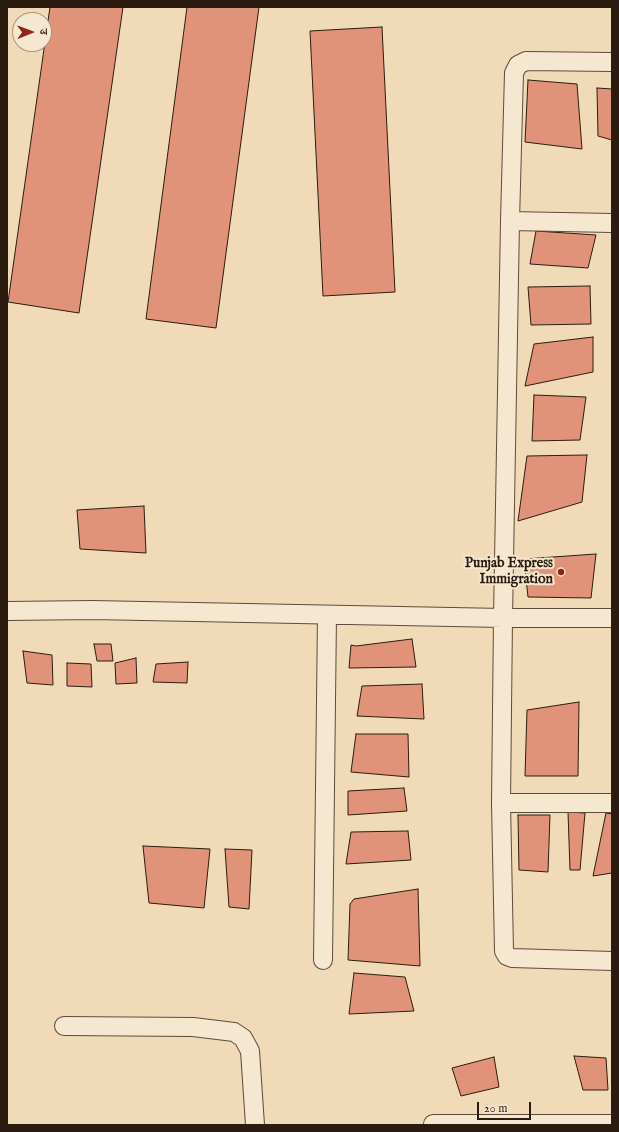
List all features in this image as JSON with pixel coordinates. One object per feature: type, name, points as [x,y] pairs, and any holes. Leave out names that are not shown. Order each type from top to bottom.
[{"type":"street","points":[[612,62],[526,61],[518,65],[514,74],[503,618],[502,803],[504,951],[506,956],[512,958],[612,961]]},
{"type":"street","points":[[510,221],[612,222]]},
{"type":"street","points":[[7,611],[92,610],[503,618],[612,618]]},
{"type":"street","points":[[323,960],[327,615]]},
{"type":"street","points":[[502,803],[612,803]]},
{"type":"street","points":[[64,1026],[193,1027],[234,1032],[243,1038],[250,1052],[255,1125]]},
{"type":"street","points":[[433,1124],[612,1124]]},
{"type":"building","points":[[50,7],[123,7],[79,313],[8,302],[44,52],[52,52],[52,12],[49,12]]},
{"type":"building","points":[[187,7],[259,7],[216,328],[146,319]]},
{"type":"building","points":[[382,27],[395,292],[323,296],[310,31]]},
{"type":"building","points":[[528,80],[577,84],[582,149],[525,142]]},
{"type":"building","points":[[597,88],[612,89],[612,140],[598,136]]},
{"type":"building","points":[[536,231],[596,235],[588,268],[530,264]]},
{"type":"building","points":[[590,286],[591,324],[531,325],[528,287]]},
{"type":"building","points":[[593,337],[593,372],[525,386],[534,344]]},
{"type":"building","points":[[534,395],[586,397],[580,440],[532,441]]},
{"type":"building","points":[[587,455],[582,502],[518,521],[527,456]]},
{"type":"building","points":[[144,506],[146,553],[80,549],[77,510]]},
{"type":"building","points":[[596,554],[591,598],[528,597],[524,559]]},
{"type":"building","points":[[412,639],[416,667],[349,668],[351,645],[356,646]]},
{"type":"building","points":[[94,644],[111,644],[113,661],[97,661]]},
{"type":"building","points":[[23,651],[52,655],[53,685],[27,683]]},
{"type":"building","points":[[136,658],[137,683],[116,684],[115,663]]},
{"type":"building","points":[[188,662],[187,683],[153,682],[156,664]]},
{"type":"building","points":[[67,663],[91,664],[92,687],[67,686]]},
{"type":"building","points":[[422,684],[424,719],[357,716],[362,686]]},
{"type":"building","points":[[579,702],[578,776],[525,776],[527,710]]},
{"type":"building","points":[[356,734],[408,734],[409,777],[351,772]]},
{"type":"building","points":[[404,788],[407,811],[348,815],[348,791]]},
{"type":"building","points":[[568,812],[585,813],[580,870],[570,870]]},
{"type":"building","points":[[606,813],[612,814],[612,873],[593,876]]},
{"type":"building","points":[[518,815],[550,815],[548,872],[519,870]]},
{"type":"building","points":[[408,831],[411,860],[346,864],[351,832]]},
{"type":"building","points":[[143,846],[210,849],[204,908],[149,903]]},
{"type":"building","points":[[225,849],[252,850],[249,909],[229,907]]},
{"type":"building","points":[[418,889],[420,966],[348,960],[350,904],[354,899]]},
{"type":"building","points":[[354,973],[405,977],[414,1011],[349,1014]]},
{"type":"building","points":[[574,1056],[606,1058],[608,1090],[583,1090]]},
{"type":"building","points":[[494,1057],[499,1087],[461,1096],[452,1068]]},
{"type":"place","name":"Punjab Express Immigration","points":[[561,572]]}]
